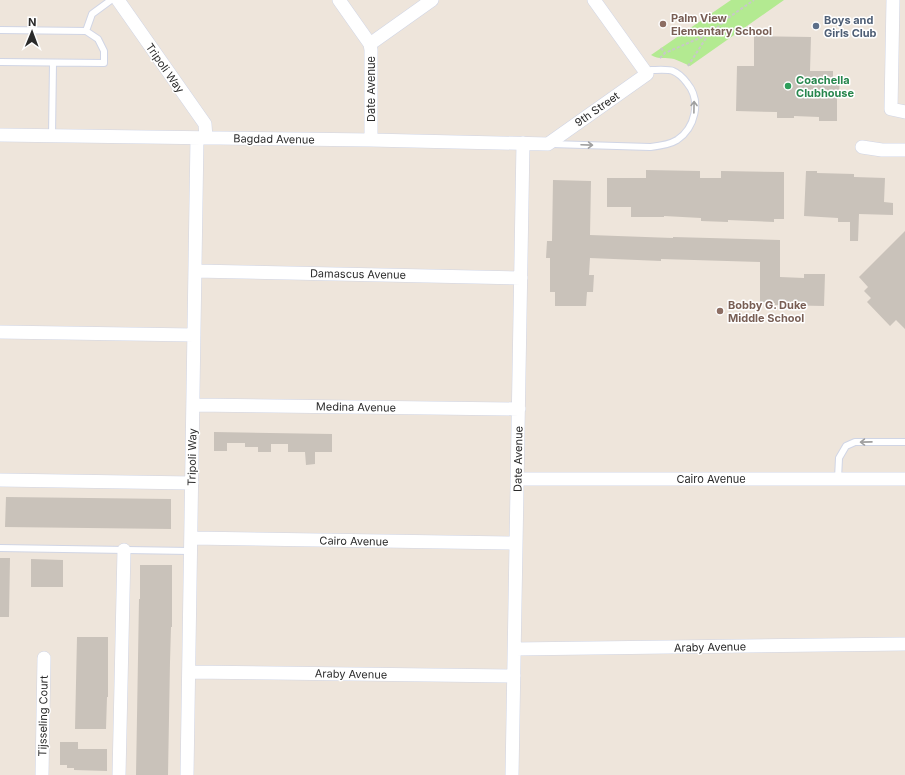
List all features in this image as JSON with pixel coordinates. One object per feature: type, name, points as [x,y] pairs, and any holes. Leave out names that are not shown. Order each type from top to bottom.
[{"type":"street","name":"Tripoli Way","points":[[118,0],[205,124],[202,138],[195,271],[187,775]]},
{"type":"street","name":"Date Avenue","points":[[339,0],[370,44],[371,140]]},
{"type":"street","points":[[370,44],[432,0]]},
{"type":"street","points":[[594,0],[647,74]]},
{"type":"street","points":[[893,0],[891,109],[905,112]]},
{"type":"street","name":"9th Street","points":[[548,144],[647,74]]},
{"type":"street","name":"Bagdad Avenue","points":[[0,135],[548,144]]},
{"type":"street","name":"Date Avenue","points":[[512,775],[523,143]]},
{"type":"street","points":[[862,146],[882,150],[905,150]]},
{"type":"street","name":"Damascus Avenue","points":[[195,271],[521,278]]},
{"type":"street","points":[[0,332],[194,335]]},
{"type":"street","name":"Medina Avenue","points":[[193,405],[519,409]]},
{"type":"street","name":"Cairo Avenue","points":[[518,478],[905,479]]},
{"type":"street","points":[[0,480],[192,483]]},
{"type":"street","name":"Cairo Avenue","points":[[191,545],[516,543]]},
{"type":"street","points":[[119,775],[124,550]]},
{"type":"street","name":"Araby Avenue","points":[[514,650],[905,644]]},
{"type":"street","name":"Tijsseling Court","points":[[42,775],[44,658]]},
{"type":"street","name":"Araby Avenue","points":[[188,672],[514,676]]},
{"type":"lane","points":[[86,31],[92,14],[111,0]]},
{"type":"lane","points":[[0,30],[86,31],[98,39],[104,51],[104,63],[0,62]]},
{"type":"lane","points":[[52,136],[54,63]]},
{"type":"lane","points":[[548,144],[650,147],[662,146],[676,140],[689,128],[693,120],[695,104],[692,91],[683,79],[673,71],[651,70],[647,74]]},
{"type":"lane","points":[[838,479],[839,458],[846,446],[855,442],[905,442]]},
{"type":"lane","points":[[0,548],[124,550],[191,545]]},
{"type":"path","points":[[660,58],[665,53],[709,34],[725,20],[754,0]]},
{"type":"path","points":[[688,66],[709,34]]},
{"type":"path","points":[[661,48],[665,53]]},
{"type":"green space","points":[[731,0],[784,0],[690,66],[674,59],[651,55]]},
{"type":"building","name":"Coachella Clubhouse","points":[[754,36],[811,37],[810,71],[833,71],[833,79],[840,79],[839,93],[837,93],[837,121],[819,121],[819,117],[794,116],[794,118],[777,118],[777,112],[736,111],[737,66],[754,66]]},
{"type":"building","points":[[646,170],[700,171],[700,178],[721,178],[721,171],[784,172],[784,219],[774,219],[774,222],[728,220],[728,222],[701,221],[701,218],[664,216],[631,217],[631,207],[607,207],[607,178],[646,178]]},
{"type":"building","points":[[806,171],[817,171],[817,173],[854,174],[854,177],[885,178],[884,202],[893,203],[893,215],[859,214],[858,241],[850,241],[850,222],[838,222],[838,218],[804,216]]},
{"type":"building","points":[[553,180],[591,181],[590,235],[780,240],[780,277],[804,278],[804,274],[825,274],[824,306],[775,305],[775,303],[760,302],[760,262],[661,259],[661,261],[590,258],[589,275],[594,275],[593,292],[587,292],[586,306],[555,306],[555,292],[550,292],[550,258],[546,258],[547,241],[552,241]]},
{"type":"building","points":[[905,231],[905,329],[896,320],[890,326],[867,302],[871,298],[864,291],[868,287],[859,277]]},
{"type":"building","points":[[214,432],[332,434],[332,452],[315,452],[315,464],[306,465],[305,452],[288,452],[288,444],[271,444],[271,452],[258,452],[258,447],[245,447],[245,443],[227,443],[227,451],[214,451]]},
{"type":"building","points":[[6,497],[171,499],[171,529],[5,527]]},
{"type":"building","points":[[0,558],[10,558],[9,617],[0,617]]},
{"type":"building","points":[[31,559],[63,560],[63,587],[31,587]]},
{"type":"building","points":[[140,565],[172,565],[168,775],[136,775]]},
{"type":"building","points":[[77,637],[108,637],[108,697],[106,729],[75,729]]},
{"type":"building","points":[[60,742],[78,742],[78,749],[107,749],[107,771],[74,770],[74,768],[67,768],[67,765],[60,765]]},
{"type":"place","name":"Palm View Elementary School","points":[[663,24]]},
{"type":"place","name":"Boys and Girls Club","points":[[816,26]]},
{"type":"place","name":"Coachella Clubhouse","points":[[788,86]]},
{"type":"place","name":"Bobby G. Duke Middle School","points":[[720,311]]}]
